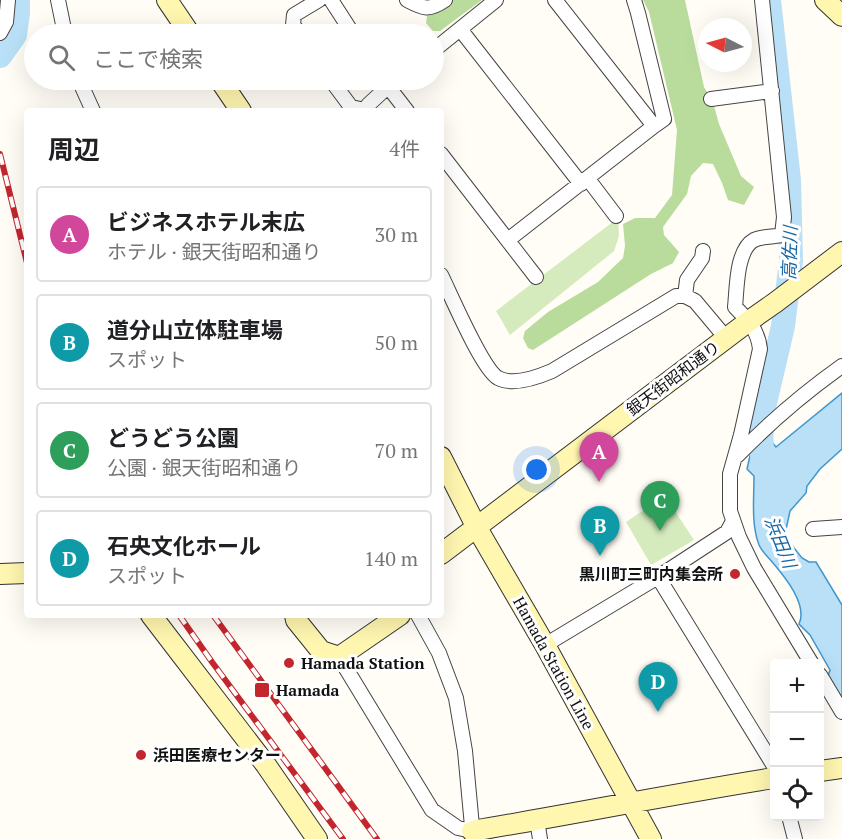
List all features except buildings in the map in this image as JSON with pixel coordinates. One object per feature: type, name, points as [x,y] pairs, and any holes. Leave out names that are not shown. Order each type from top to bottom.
[{"type":"street","points":[[0,33],[6,22],[8,0]]},
{"type":"street","points":[[58,0],[64,24]]},
{"type":"street","points":[[166,0],[183,24]]},
{"type":"street","points":[[293,24],[294,15],[319,0]]},
{"type":"street","points":[[331,0],[347,24]]},
{"type":"street","points":[[407,0],[425,8],[434,7],[445,0]]},
{"type":"street","points":[[555,0],[654,126]]},
{"type":"street","points":[[508,240],[664,119],[634,0]]},
{"type":"street","points":[[762,0],[784,216],[782,235],[757,239],[750,243],[739,268],[735,307],[759,338],[760,349],[730,474],[730,511],[754,568],[810,659]]},
{"type":"street","points":[[825,0],[842,16]]},
{"type":"street","points":[[444,42],[493,1]]},
{"type":"street","points":[[460,29],[584,181],[616,216]]},
{"type":"street","points":[[84,90],[92,108]]},
{"type":"street","points":[[227,90],[239,108]]},
{"type":"street","points":[[338,90],[351,107],[356,108]]},
{"type":"street","points":[[366,108],[381,90]]},
{"type":"street","points":[[393,90],[405,108]]},
{"type":"street","points":[[711,99],[772,91]]},
{"type":"street","points":[[444,158],[536,277]]},
{"type":"street","points":[[686,296],[687,280],[702,258],[703,252]]},
{"type":"street","name":"銀天街昭和通り","points":[[477,528],[842,252]]},
{"type":"street","points":[[444,281],[486,366],[498,378],[512,381],[533,379],[552,370],[676,296],[686,296],[695,301],[726,338]]},
{"type":"street","points":[[735,458],[768,425],[842,366]]},
{"type":"street","name":"Hamada Station Line","points":[[444,463],[477,528],[545,645],[651,839]]},
{"type":"street","points":[[545,645],[658,578],[727,532],[733,521]]},
{"type":"street","points":[[813,529],[842,527]]},
{"type":"street","points":[[444,552],[477,528]]},
{"type":"street","points":[[0,574],[24,573]]},
{"type":"street","points":[[658,578],[770,760]]},
{"type":"street","points":[[153,618],[266,765],[317,839]]},
{"type":"street","points":[[296,618],[321,651],[339,657],[432,810],[458,828],[473,835],[539,829],[663,796],[770,779]]},
{"type":"street","points":[[339,657],[373,623],[390,618]]},
{"type":"street","points":[[420,618],[439,653],[456,698],[465,751],[473,835]]},
{"type":"street","points":[[824,683],[842,712]]},
{"type":"street","points":[[824,770],[842,768]]},
{"type":"street","points":[[790,821],[795,839]]},
{"type":"green space","points":[[451,0],[482,0],[444,28],[444,24],[427,24],[427,16]]},
{"type":"green space","points":[[643,0],[685,0],[698,60],[698,72],[701,72],[704,87],[713,102],[719,124],[741,176],[754,187],[744,205],[728,200],[713,164],[703,163],[691,176],[687,194],[663,227],[664,235],[679,252],[673,263],[651,274],[533,350],[528,348],[523,338],[525,331],[548,312],[598,282],[623,258],[625,246],[623,224],[635,218],[655,218],[672,195],[677,130],[649,12]]},
{"type":"green space","points":[[618,218],[619,236],[614,251],[510,335],[496,311]]},
{"type":"green space","points":[[665,496],[694,540],[651,565],[626,522]]},
{"type":"water","name":"浜田川","points":[[842,393],[842,449],[820,469],[807,486],[806,493],[790,511],[785,534],[802,558],[809,562],[816,562],[842,605],[842,699],[828,676],[830,670],[824,659],[810,635],[799,624],[800,608],[794,592],[759,545],[756,537],[753,502],[754,476],[747,469],[756,429],[764,420],[763,424],[768,438],[776,447]]},
{"type":"waterway","points":[[0,56],[15,35],[18,0]]},
{"type":"waterway","name":"高佐川","points":[[762,455],[761,420],[783,326],[791,261],[789,180],[769,0]]},
{"type":"railway","points":[[0,154],[24,251]]},
{"type":"railway","points":[[181,618],[343,839]]},
{"type":"railway","points":[[215,618],[377,839]]},
{"type":"place","name":"ビジネスホテル末広","points":[[599,482]]},
{"type":"place","name":"どうどう公園","points":[[660,531]]},
{"type":"place","name":"道分山立体駐車場","points":[[600,556]]},
{"type":"place","name":"黒川町三町内集会所","points":[[735,574]]},
{"type":"place","name":"Hamada Station","points":[[289,663]]},
{"type":"place","name":"Hamada","points":[[262,690]]},
{"type":"place","name":"石央文化ホール","points":[[658,712]]},
{"type":"place","name":"浜田医療センター","points":[[141,755]]}]
